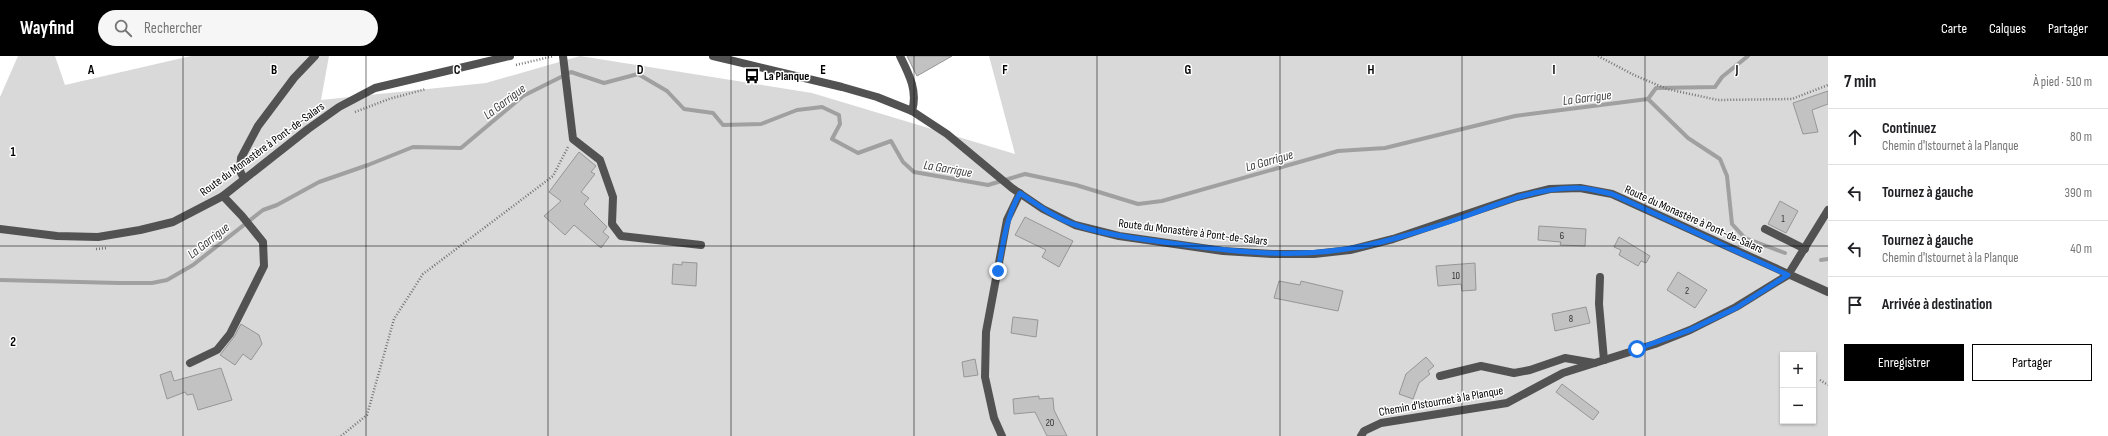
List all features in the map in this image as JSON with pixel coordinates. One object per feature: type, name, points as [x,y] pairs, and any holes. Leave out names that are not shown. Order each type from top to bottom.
[{"type":"street","points":[[244,179],[240,171],[241,158],[258,126],[294,78],[315,56]]},
{"type":"street","name":"Route du Monastère à Pont-de-Salars","points":[[0,229],[57,236],[98,237],[140,230],[173,222],[223,196],[308,129],[339,108],[375,88],[510,56]]},
{"type":"street","name":"Route du Monastère à Pont-de-Salars","points":[[713,56],[842,87],[877,97],[912,111],[947,134],[1012,188],[1043,208],[1075,225],[1119,236],[1223,251],[1272,254],[1314,254],[1350,250],[1392,240],[1517,197],[1550,189],[1580,188],[1612,194],[1828,292]]},
{"type":"street","points":[[900,56],[911,79],[915,101],[912,111]]},
{"type":"street","points":[[563,59],[573,139],[600,160],[613,197],[612,224],[621,236],[701,245]]},
{"type":"street","points":[[1002,436],[994,418],[985,377],[986,332],[1008,220],[1014,203],[1020,193]]},
{"type":"street","points":[[190,363],[216,350],[230,334],[264,266],[263,242],[252,227],[223,196]]},
{"type":"street","points":[[1788,275],[1828,210]]},
{"type":"street","points":[[1765,229],[1805,249]]},
{"type":"street","name":"Chemin d'Istournet à la Planque","points":[[1360,436],[1364,431],[1381,423],[1507,403],[1563,373],[1690,330],[1736,308],[1788,275]]},
{"type":"street","points":[[1600,277],[1599,304],[1604,360]]},
{"type":"street","points":[[1440,376],[1481,366],[1514,373],[1530,370],[1565,358],[1594,363]]},
{"type":"path","points":[[512,66],[555,56]]},
{"type":"path","points":[[1598,56],[1634,75],[1667,89],[1718,100],[1792,99],[1828,85]]},
{"type":"path","points":[[348,115],[389,99],[433,87]]},
{"type":"path","points":[[342,436],[367,415],[394,319],[423,274],[553,176],[573,139]]},
{"type":"path","points":[[1623,186],[1644,196]]},
{"type":"path","points":[[1820,380],[1828,385]]},
{"type":"shaded area","points":[[18,56],[55,56],[65,85],[191,56],[329,56],[321,100],[486,83],[580,56],[812,93],[1015,154],[989,56],[1828,56],[1828,436],[0,436],[0,97]]},
{"type":"building","points":[[907,56],[952,56],[917,76]]},
{"type":"building","points":[[1828,91],[1828,104],[1812,110],[1818,132],[1803,134],[1793,103]]},
{"type":"building","points":[[579,152],[596,166],[591,172],[595,174],[581,192],[589,198],[584,204],[607,227],[603,232],[609,237],[601,248],[574,225],[565,235],[544,216],[561,201],[549,192]]},
{"type":"building","points":[[1780,201],[1798,211],[1786,233],[1768,224]]},
{"type":"building","points":[[1025,217],[1073,241],[1059,267],[1042,257],[1046,250],[1015,235]]},
{"type":"building","points":[[1539,226],[1586,229],[1585,246],[1560,245],[1561,242],[1538,240]]},
{"type":"building","points":[[1619,237],[1650,256],[1646,263],[1641,261],[1638,266],[1619,255],[1621,250],[1614,247]]},
{"type":"building","points":[[682,262],[697,263],[696,286],[672,284],[673,264],[682,265]]},
{"type":"building","points":[[1475,263],[1476,290],[1462,291],[1461,284],[1438,286],[1436,266]]},
{"type":"building","points":[[1678,272],[1707,290],[1695,308],[1667,290]]},
{"type":"building","points":[[1279,281],[1300,285],[1301,281],[1343,291],[1338,311],[1274,298]]},
{"type":"building","points":[[1586,307],[1590,323],[1555,331],[1552,314]]},
{"type":"building","points":[[1013,317],[1038,320],[1036,337],[1011,333]]},
{"type":"building","points":[[241,324],[259,335],[262,344],[251,360],[243,354],[235,365],[220,355],[234,337]]},
{"type":"building","points":[[1426,357],[1434,366],[1428,371],[1430,374],[1419,383],[1413,399],[1399,394],[1406,374]]},
{"type":"building","points":[[975,359],[978,375],[964,377],[962,362]]},
{"type":"building","points":[[221,368],[232,400],[198,410],[193,394],[187,395],[185,392],[167,399],[160,375],[171,371],[174,381]]},
{"type":"building","points":[[1562,384],[1599,412],[1593,420],[1556,392]]},
{"type":"building","points":[[1039,396],[1039,399],[1053,398],[1054,410],[1067,436],[1047,436],[1035,412],[1014,414],[1013,399]]},
{"type":"waterway","points":[[1648,99],[1656,88],[1715,87],[1722,77],[1748,56]]},
{"type":"waterway","name":"La Garrigue","points":[[0,280],[119,283],[152,283],[167,280],[193,265],[263,210],[277,205],[319,182],[413,147],[461,148],[523,96],[571,72],[604,83],[638,74],[667,91],[684,109],[713,113],[723,125],[761,124],[797,110],[822,107],[839,115],[840,124],[832,139],[858,153],[891,141],[903,162],[914,172],[988,185],[1025,174],[1076,185],[1138,204],[1162,201],[1338,151],[1385,148],[1515,116],[1648,99],[1688,138],[1720,159],[1727,176],[1732,224],[1745,238],[1785,253]]},
{"type":"waterway","name":"La Garrigue","points":[[1821,260],[1828,259]]},
{"type":"place","name":"La Planque","points":[[752,76]]},
{"type":"route","points":[[998,271],[1008,220],[1014,203],[1020,193],[1043,208],[1075,225],[1119,236],[1223,251],[1272,254],[1314,254],[1350,250],[1392,240],[1451,221],[1517,197],[1550,189],[1580,188],[1612,194],[1788,275],[1781,281],[1736,308],[1690,330],[1655,344],[1637,349]]}]
